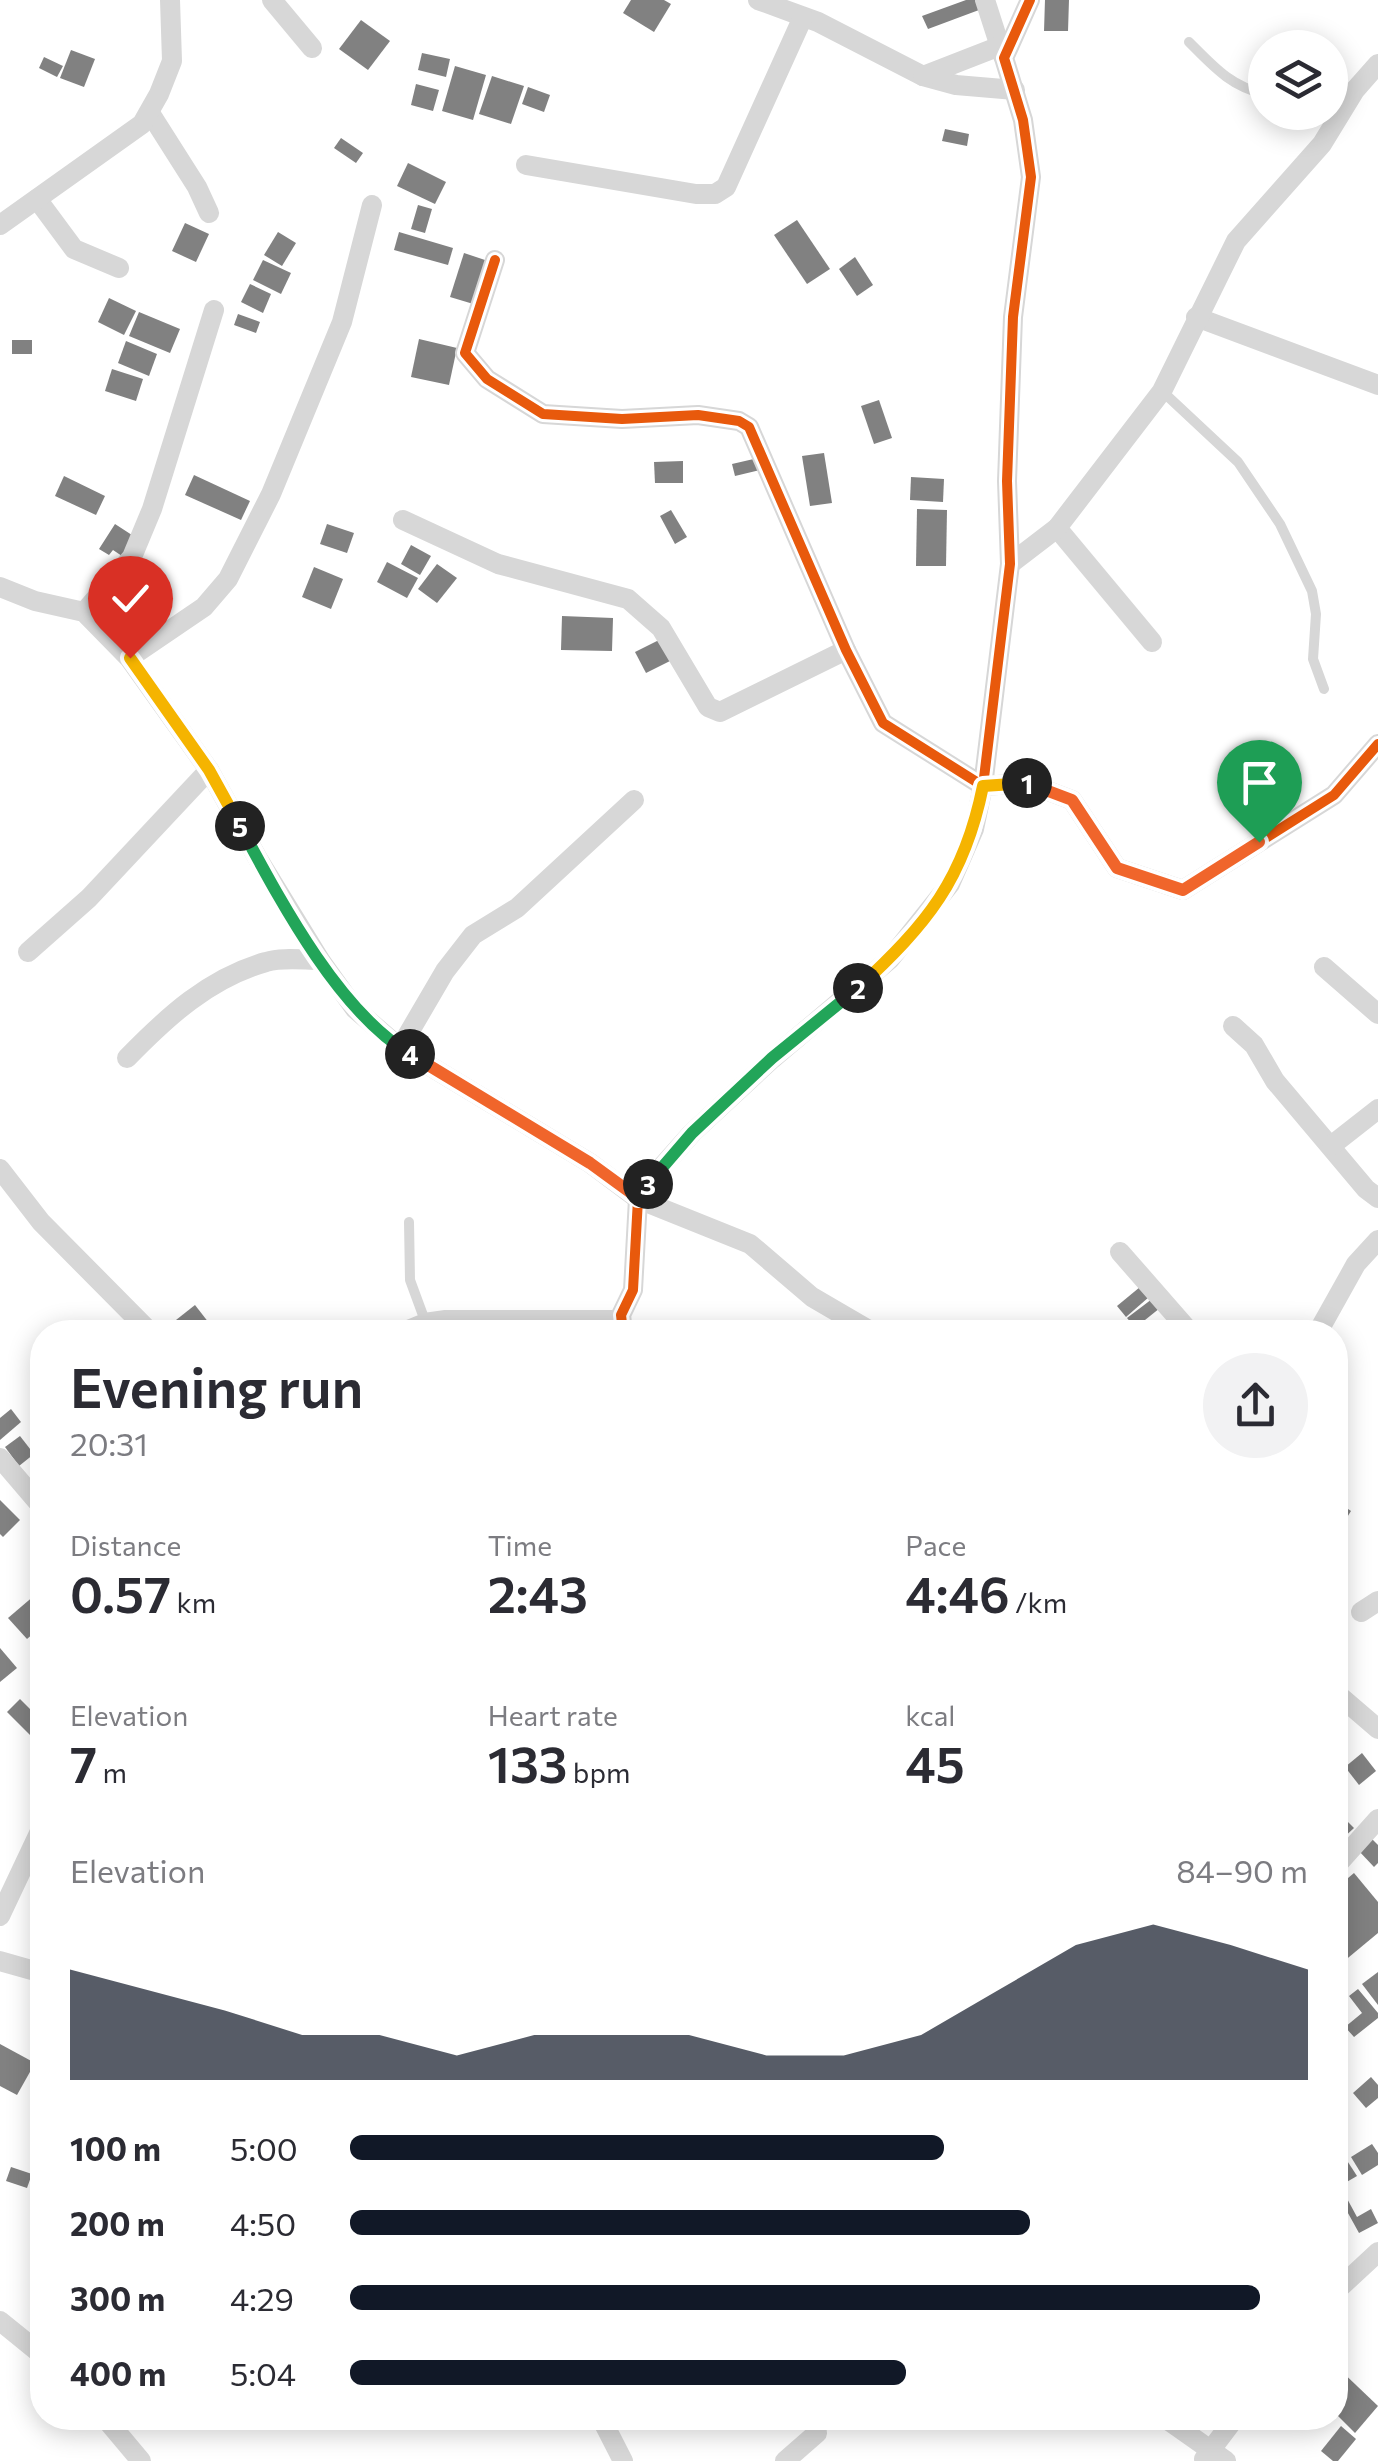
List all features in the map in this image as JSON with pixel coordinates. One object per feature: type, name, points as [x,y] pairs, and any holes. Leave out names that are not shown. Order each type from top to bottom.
[{"type":"street","points":[[0,226],[142,124],[172,61],[170,0]]},
{"type":"street","points":[[272,0],[312,48]]},
{"type":"street","points":[[758,0],[804,16],[923,76],[956,85],[1015,90]]},
{"type":"street","points":[[623,1320],[633,1290],[638,1198],[652,1178],[692,1133],[772,1058],[861,985],[920,924],[950,884],[964,856],[983,786],[1010,564],[1006,481],[1013,317],[1031,177],[1015,90],[985,0]]},
{"type":"street","points":[[923,76],[1002,52],[1030,0]]},
{"type":"street","points":[[526,165],[714,194],[726,187],[804,16]]},
{"type":"street","points":[[1010,564],[1057,528],[1162,392],[1236,240],[1322,144],[1355,90],[1378,64]]},
{"type":"street","points":[[150,113],[197,188],[208,213]]},
{"type":"street","points":[[37,199],[74,248],[119,268]]},
{"type":"street","points":[[130,658],[204,607],[228,579],[271,494],[342,322],[372,204]]},
{"type":"street","points":[[496,260],[466,352],[487,379],[543,414],[622,419],[698,415],[739,421],[749,428],[846,650],[883,723],[983,786],[1027,783],[1072,800],[1117,868],[1183,890],[1334,795],[1378,744]]},
{"type":"street","points":[[84,612],[132,557],[152,509],[214,310]]},
{"type":"street","points":[[1196,317],[1378,385]]},
{"type":"street","points":[[403,520],[498,564],[628,599],[661,628],[708,707],[720,712],[846,650]]},
{"type":"street","points":[[1057,528],[1152,642]]},
{"type":"street","points":[[0,587],[84,612],[130,658],[209,770],[320,960],[355,1009],[400,1048],[590,1163],[638,1198],[750,1244],[812,1297],[851,1320]]},
{"type":"street","points":[[28,952],[89,898],[209,770]]},
{"type":"street","points":[[400,1048],[445,971],[473,936],[517,908],[634,800]]},
{"type":"street","points":[[127,1058],[174,1010],[204,990],[268,961],[320,960]]},
{"type":"street","points":[[1324,967],[1378,1014]]},
{"type":"street","points":[[1233,1026],[1254,1045],[1275,1080],[1366,1189],[1378,1198]]},
{"type":"street","points":[[1332,1145],[1378,1109]]},
{"type":"street","points":[[0,1169],[41,1222],[138,1320]]},
{"type":"street","points":[[1325,1320],[1356,1264],[1378,1240]]},
{"type":"street","points":[[1120,1252],[1180,1320]]},
{"type":"street","points":[[0,1458],[30,1493]]},
{"type":"street","points":[[1348,1703],[1378,1729]]},
{"type":"street","points":[[1348,1852],[1378,1819]]},
{"type":"street","points":[[0,1916],[30,1852]]},
{"type":"street","points":[[0,1961],[30,1970]]},
{"type":"street","points":[[1348,2280],[1378,2252]]},
{"type":"street","points":[[0,2321],[30,2345]]},
{"type":"street","points":[[115,2430],[141,2461]]},
{"type":"street","points":[[607,2430],[624,2461]]},
{"type":"street","points":[[1179,2430],[1213,2458],[1228,2430]]},
{"type":"street","points":[[785,2461],[816,2433]]},
{"type":"lane","points":[[1189,42],[1227,80],[1248,90]]},
{"type":"lane","points":[[1348,90],[1355,90]]},
{"type":"lane","points":[[1162,392],[1238,462],[1280,524],[1312,591],[1316,614],[1313,659],[1324,689]]},
{"type":"lane","points":[[409,1222],[410,1280],[424,1318]]},
{"type":"lane","points":[[419,1320],[478,1314],[564,1320]]},
{"type":"building","points":[[631,0],[664,0],[671,4],[654,32],[623,13]]},
{"type":"building","points":[[975,0],[979,10],[928,29],[922,16]]},
{"type":"building","points":[[1045,0],[1069,0],[1068,31],[1044,31]]},
{"type":"building","points":[[361,20],[390,41],[368,70],[339,49]]},
{"type":"building","points":[[71,50],[95,59],[84,87],[60,78]]},
{"type":"building","points":[[422,53],[450,59],[446,77],[418,70]]},
{"type":"building","points":[[44,57],[63,66],[57,77],[39,68]]},
{"type":"building","points":[[455,66],[486,75],[473,120],[442,111]]},
{"type":"building","points":[[492,76],[524,86],[511,124],[479,114]]},
{"type":"building","points":[[416,84],[439,90],[433,111],[411,105]]},
{"type":"building","points":[[528,87],[550,95],[544,112],[522,104]]},
{"type":"building","points":[[945,129],[969,134],[967,146],[942,141]]},
{"type":"building","points":[[341,138],[363,153],[356,163],[334,148]]},
{"type":"building","points":[[408,163],[446,182],[435,204],[397,186]]},
{"type":"building","points":[[418,205],[432,209],[425,233],[411,229]]},
{"type":"building","points":[[797,220],[830,269],[807,284],[774,235]]},
{"type":"building","points":[[185,223],[209,234],[196,262],[172,251]]},
{"type":"building","points":[[278,232],[296,243],[282,266],[264,255]]},
{"type":"building","points":[[399,232],[453,248],[448,265],[394,250]]},
{"type":"building","points":[[464,253],[494,263],[480,306],[450,297]]},
{"type":"building","points":[[855,257],[873,285],[857,296],[839,269]]},
{"type":"building","points":[[263,260],[291,273],[281,294],[253,280]]},
{"type":"building","points":[[250,284],[271,294],[263,313],[241,302]]},
{"type":"building","points":[[109,298],[136,311],[124,335],[98,322]]},
{"type":"building","points":[[139,312],[180,329],[170,353],[129,336]]},
{"type":"building","points":[[238,314],[260,322],[256,333],[234,325]]},
{"type":"building","points":[[419,339],[457,348],[449,385],[411,377]]},
{"type":"building","points":[[12,340],[32,340],[32,354],[12,354]]},
{"type":"building","points":[[126,341],[157,354],[149,376],[118,363]]},
{"type":"building","points":[[112,369],[143,379],[136,401],[105,391]]},
{"type":"building","points":[[879,400],[892,438],[874,444],[861,406]]},
{"type":"building","points":[[824,453],[832,503],[810,506],[802,456]]},
{"type":"building","points":[[758,458],[760,470],[735,476],[732,464]]},
{"type":"building","points":[[683,461],[683,483],[655,483],[654,462]]},
{"type":"building","points":[[194,475],[250,501],[241,520],[185,495]]},
{"type":"building","points":[[64,476],[105,496],[96,515],[55,496]]},
{"type":"building","points":[[911,477],[944,479],[943,502],[910,500]]},
{"type":"building","points":[[917,509],[947,510],[946,566],[916,566]]},
{"type":"building","points":[[671,510],[687,537],[675,544],[660,516]]},
{"type":"building","points":[[115,524],[135,537],[122,556],[113,550],[109,555],[99,549]]},
{"type":"building","points":[[327,524],[354,533],[347,553],[320,544]]},
{"type":"building","points":[[411,545],[431,556],[420,575],[401,564]]},
{"type":"building","points":[[387,562],[418,578],[407,598],[377,582]]},
{"type":"building","points":[[437,564],[457,578],[437,603],[418,589]]},
{"type":"building","points":[[314,567],[343,579],[331,609],[302,597]]},
{"type":"building","points":[[562,616],[613,618],[612,651],[561,650]]},
{"type":"building","points":[[661,639],[672,660],[646,673],[635,652]]},
{"type":"building","points":[[1140,1287],[1149,1297],[1126,1317],[1117,1306]]},
{"type":"building","points":[[1152,1299],[1160,1308],[1145,1320],[1127,1318]]},
{"type":"building","points":[[195,1305],[207,1320],[176,1320]]},
{"type":"building","points":[[11,1409],[21,1422],[0,1440],[0,1418]]},
{"type":"building","points":[[20,1436],[30,1449],[30,1457],[19,1466],[5,1447]]},
{"type":"building","points":[[0,1500],[20,1520],[3,1537],[0,1534]]},
{"type":"building","points":[[30,1599],[27,1639],[8,1618]]},
{"type":"building","points":[[0,1648],[17,1668],[0,1682]]},
{"type":"building","points":[[20,1699],[30,1709],[30,1735],[7,1712]]},
{"type":"building","points":[[1362,1753],[1376,1771],[1359,1785],[1348,1765]]},
{"type":"building","points":[[1371,1838],[1378,1845],[1378,1863],[1374,1867],[1358,1850]]},
{"type":"building","points":[[1354,1873],[1378,1902],[1378,1933],[1348,1958],[1348,1878]]},
{"type":"building","points":[[1378,1972],[1378,2005],[1362,1984]]},
{"type":"building","points":[[1358,1989],[1378,2013],[1378,2018],[1354,2037],[1348,2025],[1362,2013],[1349,1996]]},
{"type":"building","points":[[0,2044],[30,2060],[30,2072],[17,2095],[0,2086]]},
{"type":"building","points":[[1371,2077],[1378,2085],[1378,2098],[1366,2108],[1353,2093]]},
{"type":"building","points":[[1372,2144],[1378,2153],[1378,2165],[1362,2175],[1351,2157]]},
{"type":"building","points":[[1348,2162],[1357,2176],[1348,2181]]},
{"type":"building","points":[[11,2167],[30,2173],[27,2188],[6,2181]]},
{"type":"building","points":[[1348,2200],[1357,2217],[1371,2209],[1378,2223],[1359,2233],[1348,2213]]},
{"type":"building","points":[[1348,2377],[1378,2406],[1355,2433],[1348,2426]]},
{"type":"building","points":[[1338,2430],[1346,2430],[1356,2439],[1338,2461],[1321,2451]]},
{"type":"cycle path","points":[[622,1320],[633,1290],[638,1199],[652,1178],[692,1133],[772,1059],[890,959],[950,884],[974,829],[983,786],[1010,564],[1007,481],[1013,317],[1031,177],[1023,120],[1004,58],[1030,0]]},
{"type":"cycle path","points":[[495,260],[465,353],[487,379],[543,414],[622,419],[698,415],[739,421],[749,427],[846,650],[883,723],[983,786],[1027,783],[1072,800],[1117,868],[1183,890],[1334,795],[1378,744]]},
{"type":"route","points":[[130,658],[209,770],[258,859],[355,1009],[400,1048],[590,1163],[638,1198],[692,1133],[772,1058],[890,958],[920,924],[950,884],[964,856],[983,786],[1027,783],[1072,800],[1117,868],[1183,890],[1259,842]]}]
